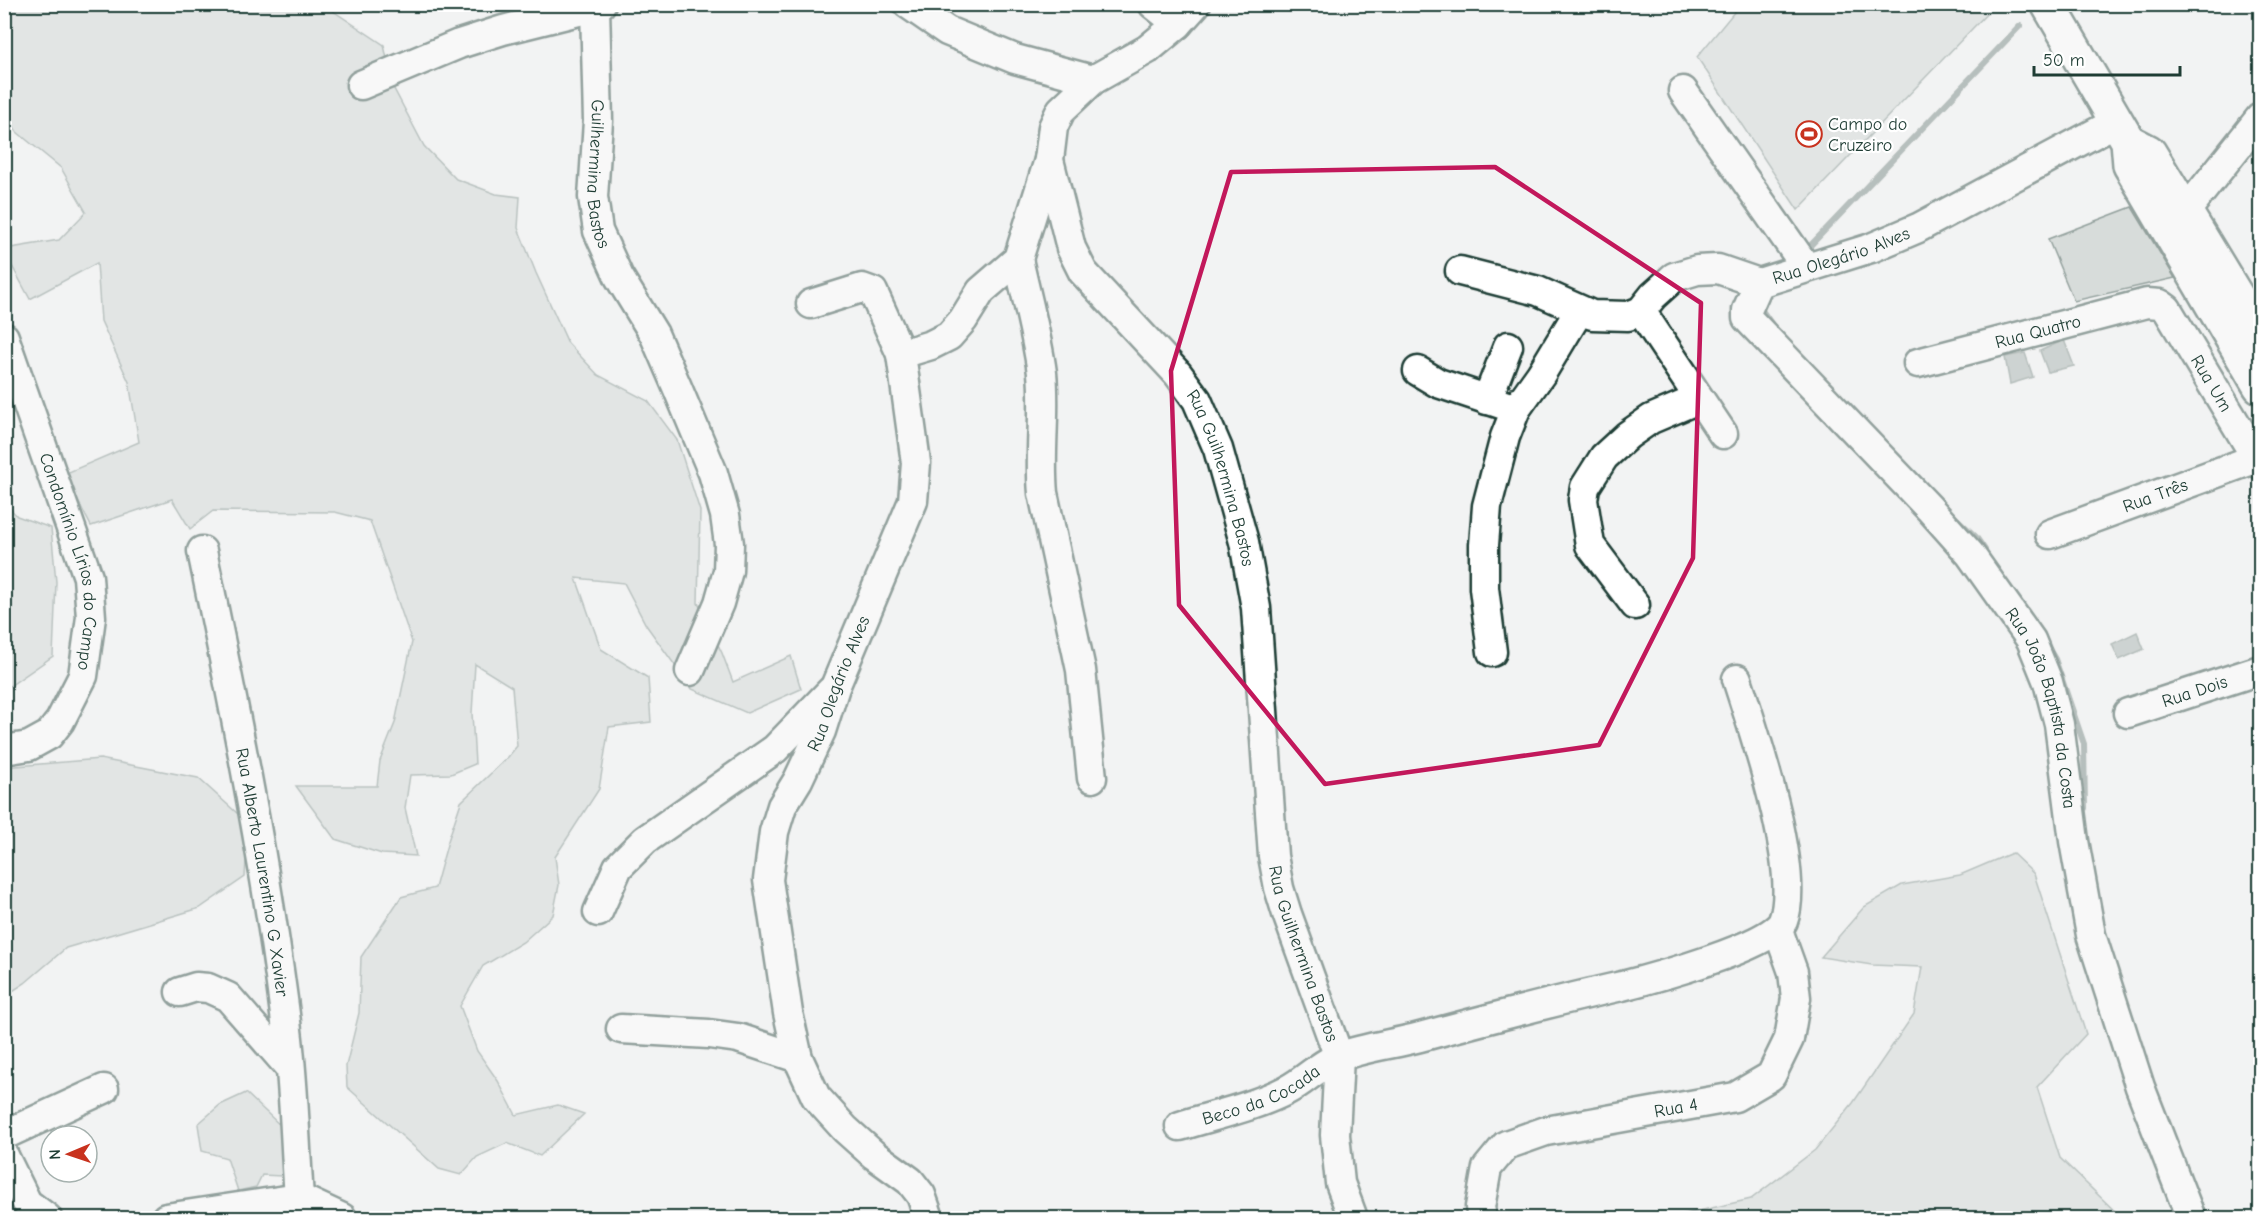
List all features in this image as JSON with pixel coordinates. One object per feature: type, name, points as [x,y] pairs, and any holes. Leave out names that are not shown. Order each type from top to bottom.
[{"type":"main road","points":[[2048,4],[2122,131],[2130,165],[2260,386]]},
{"type":"main road","points":[[2122,131],[2149,152],[2260,335]]},
{"type":"street","points":[[908,4],[947,31],[1015,59],[1093,80]]},
{"type":"street","points":[[1153,4],[1187,14]]},
{"type":"street","points":[[361,85],[459,44],[503,30],[598,6]]},
{"type":"street","name":"Guilhermina Bastos","points":[[598,6],[598,121],[593,197],[598,231],[619,277],[654,334],[713,473],[725,515],[729,544],[728,571],[719,603],[690,671]]},
{"type":"street","name":"Rua Guilhermina Bastos","points":[[1187,14],[1149,49],[1093,80],[1061,110],[1053,128],[1049,160],[1071,248],[1083,272],[1178,374],[1197,400],[1218,449],[1244,542],[1256,608],[1273,856],[1279,888],[1339,1057]]},
{"type":"street","points":[[1683,91],[1806,267]]},
{"type":"street","points":[[2186,212],[2260,118]]},
{"type":"street","name":"Rua Olegário Alves","points":[[1641,311],[1653,296],[1674,277],[1697,270],[1718,269],[1759,283],[1871,248],[2122,131]]},
{"type":"street","points":[[1049,160],[1018,259],[1041,371],[1043,400],[1040,467],[1081,669],[1092,778]]},
{"type":"street","points":[[901,354],[931,345],[949,336],[963,320],[981,291],[1018,259]]},
{"type":"street","points":[[1460,272],[1538,291],[1592,315],[1628,316],[1641,311],[1723,434]]},
{"type":"street","name":"Rua João Baptista da Costa","points":[[1759,283],[1747,310],[1747,318],[1970,554],[2031,640],[2048,682],[2060,724],[2074,841],[2091,935],[2139,1087],[2191,1218]]},
{"type":"street","name":"Rua Olegário Alves","points":[[811,304],[862,288],[873,292],[901,354],[916,463],[913,501],[835,687],[821,730],[798,780],[782,806],[774,832],[768,880],[788,1013],[798,1058],[816,1097],[845,1129],[874,1155],[910,1181],[921,1195],[929,1218]]},
{"type":"street","name":"Rua Quatro","points":[[1918,363],[2147,303],[2160,304]]},
{"type":"street","name":"Rua Um","points":[[2160,304],[2168,309],[2260,460]]},
{"type":"street","points":[[1492,652],[1484,588],[1487,506],[1505,437],[1516,409],[1541,374],[1579,311]]},
{"type":"street","name":"Condomínio Lírios do Campo","points":[[4,337],[88,577],[91,617],[83,676],[60,721],[49,735],[29,746],[4,750]]},
{"type":"street","points":[[1486,399],[1508,346]]},
{"type":"street","points":[[1418,371],[1438,383],[1516,409]]},
{"type":"street","points":[[1635,605],[1590,545],[1583,500],[1585,487],[1604,457],[1628,435],[1651,419],[1698,399]]},
{"type":"street","name":"Rua Três","points":[[2050,534],[2260,460]]},
{"type":"street","name":"Rua Alberto Laurentino G Xavier","points":[[202,551],[242,743],[277,955],[288,1033],[299,1198]]},
{"type":"street","name":"Rua Dois","points":[[2128,713],[2260,670]]},
{"type":"street","points":[[1737,679],[1767,777],[1786,868],[1787,897],[1783,920],[1778,930]]},
{"type":"street","points":[[598,912],[618,867],[645,840],[775,749],[835,687]]},
{"type":"street","name":"Beco da Cocada","points":[[1180,1126],[1266,1099],[1288,1089],[1339,1057],[1519,1010],[1663,976],[1762,939],[1778,930]]},
{"type":"street","name":"Rua 4","points":[[1482,1218],[1480,1207],[1487,1168],[1506,1145],[1546,1131],[1735,1097],[1771,1077],[1789,1039],[1796,998],[1793,972],[1778,930]]},
{"type":"street","points":[[180,992],[196,987],[207,988],[228,997],[290,1068]]},
{"type":"street","points":[[621,1029],[738,1038],[798,1058]]},
{"type":"street","points":[[1339,1057],[1335,1135],[1340,1183],[1353,1218]]},
{"type":"street","points":[[4,1135],[104,1089]]},
{"type":"street","points":[[4,1156],[27,1203],[47,1218]]},
{"type":"street","points":[[166,1218],[299,1198],[342,1218]]},
{"type":"highlighted area","points":[[1495,167],[1701,303],[1693,558],[1599,745],[1325,784],[1179,605],[1171,371],[1231,172]]},
{"type":"shaded area","points":[[4,5],[324,5],[384,45],[393,87],[424,146],[456,179],[496,194],[520,197],[518,228],[568,343],[598,375],[648,401],[677,440],[700,511],[698,603],[733,682],[791,656],[801,689],[747,713],[692,689],[646,625],[624,583],[576,578],[601,649],[648,678],[651,722],[609,727],[599,789],[555,857],[559,885],[553,915],[523,942],[483,966],[460,1006],[477,1051],[498,1081],[516,1115],[558,1105],[584,1114],[540,1156],[507,1143],[477,1157],[461,1175],[439,1169],[347,1087],[346,1066],[359,1013],[361,957],[401,897],[435,888],[461,802],[517,746],[512,687],[475,664],[472,713],[475,764],[451,774],[410,775],[405,808],[416,856],[382,854],[335,839],[296,786],[377,786],[380,761],[395,723],[412,642],[370,521],[335,512],[213,511],[190,529],[172,499],[91,526],[64,474],[139,442],[129,382],[101,321],[97,263],[30,299],[5,253],[5,249],[59,240],[86,212],[61,168],[17,132],[5,113]]},
{"type":"shaded area","name":"Campo do Cruzeiro","points":[[1740,5],[1995,5],[1798,210],[1697,57]]},
{"type":"shaded area","points":[[2064,340],[2074,366],[2048,372],[2040,351]]},
{"type":"shaded area","points":[[2025,353],[2033,377],[2010,384],[2005,357]]},
{"type":"shaded area","points":[[5,503],[17,516],[51,528],[56,582],[53,656],[7,688],[5,698]]},
{"type":"shaded area","points":[[2137,632],[2144,649],[2119,660],[2112,644]]},
{"type":"shaded area","points":[[100,759],[198,778],[248,823],[245,877],[200,908],[66,948],[25,983],[5,996],[5,767]]},
{"type":"shaded area","points":[[2012,853],[2034,874],[2086,1034],[2037,1087],[2060,1158],[2122,1218],[1668,1218],[1751,1199],[1815,1150],[1853,1103],[1914,1014],[1922,967],[1872,965],[1821,957],[1864,907],[1902,885],[1960,875]]},
{"type":"shaded area","points":[[246,1093],[284,1129],[282,1176],[262,1175],[256,1187],[238,1191],[227,1158],[202,1151],[198,1124],[220,1105]]},
{"type":"building","points":[[2132,207],[2175,278],[2074,301],[2048,239]]},
{"type":"waterway","points":[[1808,248],[2020,26]]},
{"type":"waterway","points":[[1761,309],[1773,326]]},
{"type":"waterway","points":[[1958,520],[1976,537],[1985,550]]},
{"type":"waterway","points":[[2049,649],[2055,659],[2084,744],[2085,808]]},
{"type":"place","name":"Campo do Cruzeiro","points":[[1809,134]]}]
